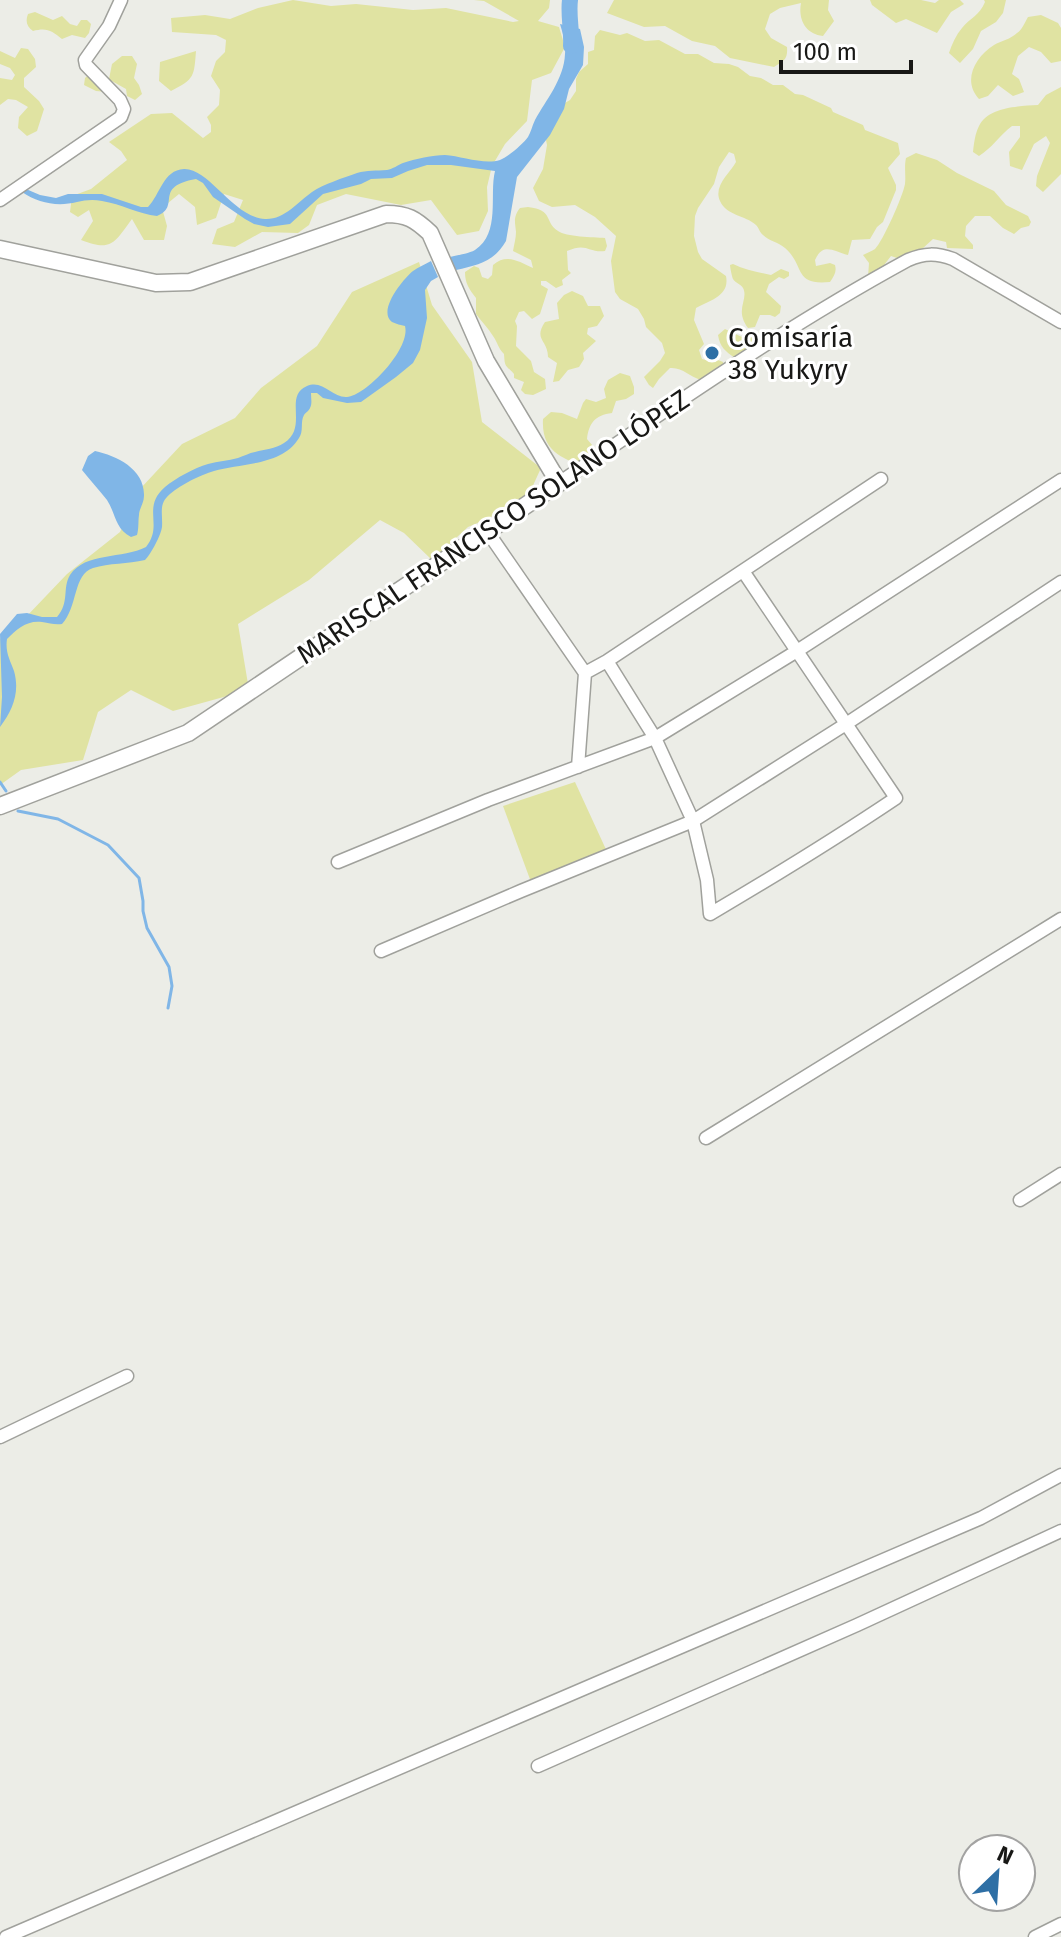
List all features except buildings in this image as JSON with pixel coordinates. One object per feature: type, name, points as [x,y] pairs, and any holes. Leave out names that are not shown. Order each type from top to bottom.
[{"type":"main road","points":[[0,249],[156,283],[190,282],[386,214],[402,214],[417,221],[430,233],[486,361],[559,483]]},
{"type":"main road","name":"MARISCAL FRANCISCO SOLANO LÓPEZ","points":[[0,806],[188,733],[559,483]]},
{"type":"street","points":[[0,200],[121,117],[124,109],[120,100],[86,65],[85,60],[109,26],[121,0]]},
{"type":"street","name":"MARISCAL FRANCISCO SOLANO LÓPEZ","points":[[559,483],[817,311],[922,254],[953,259],[1061,322]]},
{"type":"street","points":[[585,673],[881,479]]},
{"type":"street","points":[[338,862],[488,800],[655,738],[797,651],[1061,480]]},
{"type":"street","points":[[487,531],[585,673],[578,767]]},
{"type":"street","points":[[607,661],[655,738],[693,821],[707,880],[710,914],[804,859],[896,798],[743,571]]},
{"type":"street","points":[[381,951],[693,821],[1061,582]]},
{"type":"street","points":[[706,1138],[1061,919]]},
{"type":"street","points":[[1020,1200],[1061,1174]]},
{"type":"street","points":[[0,1437],[127,1376]]},
{"type":"street","points":[[6,1937],[981,1518],[1061,1475]]},
{"type":"street","points":[[538,1766],[1061,1531]]},
{"type":"street","points":[[1035,1937],[1061,1924]]},
{"type":"green space","points":[[293,0],[331,6],[356,4],[413,10],[446,8],[513,22],[519,21],[484,1],[474,0],[550,0],[549,8],[538,21],[559,27],[565,47],[551,73],[532,80],[527,121],[505,144],[492,166],[487,187],[488,211],[479,231],[457,235],[431,200],[401,205],[346,194],[317,205],[309,225],[298,233],[262,232],[235,247],[212,244],[217,229],[234,222],[243,200],[224,194],[216,218],[197,225],[195,207],[179,194],[162,208],[167,226],[164,240],[144,240],[132,219],[111,243],[100,245],[81,240],[93,221],[89,210],[78,217],[70,212],[72,196],[91,189],[127,160],[109,142],[151,114],[172,113],[203,138],[211,132],[207,117],[219,105],[220,90],[211,76],[216,61],[225,52],[226,40],[216,35],[172,32],[171,18],[205,15],[230,19],[258,8]]},
{"type":"green space","points":[[614,0],[829,0],[828,10],[834,21],[823,36],[804,25],[801,3],[770,14],[765,29],[771,38],[787,47],[785,59],[774,67],[730,58],[715,46],[692,41],[665,26],[644,27],[607,13]]},
{"type":"green space","points":[[870,0],[935,3],[939,0],[960,0],[964,4],[951,12],[937,33],[906,19],[896,23],[872,5]]},
{"type":"green space","points":[[984,0],[1006,0],[1003,13],[996,22],[981,31],[973,49],[960,63],[949,53],[950,50],[960,31],[980,10]]},
{"type":"green space","points":[[35,12],[53,20],[62,16],[77,26],[81,20],[87,20],[91,24],[89,33],[85,38],[72,35],[62,39],[49,30],[33,31],[27,19],[28,14]]},
{"type":"green space","points":[[1041,15],[1058,23],[1061,28],[1061,61],[1051,63],[1041,52],[1029,47],[1018,56],[1012,74],[1019,79],[1024,92],[1013,96],[998,85],[988,96],[979,99],[971,77],[981,56],[1019,32],[1028,17]]},
{"type":"green space","points":[[600,30],[620,35],[627,33],[645,41],[659,40],[685,54],[698,54],[714,63],[738,67],[750,76],[773,85],[783,85],[795,94],[803,95],[863,125],[865,130],[898,143],[900,154],[888,168],[896,190],[883,222],[870,239],[852,240],[848,255],[825,249],[815,260],[816,266],[835,265],[830,282],[810,281],[785,248],[765,237],[752,222],[723,206],[719,190],[736,162],[734,154],[729,152],[695,216],[694,236],[698,252],[702,259],[726,276],[722,293],[696,308],[694,320],[704,344],[699,350],[702,359],[720,361],[724,366],[702,380],[670,368],[653,388],[649,385],[644,377],[665,353],[662,343],[646,327],[638,309],[620,299],[615,292],[611,261],[616,236],[595,217],[575,205],[552,207],[539,201],[533,188],[543,169],[547,145],[545,135],[558,107],[570,100],[576,91],[576,79],[588,64],[588,52],[594,50],[595,36]]},
{"type":"green space","points":[[21,48],[28,49],[36,67],[24,78],[24,87],[44,109],[37,131],[27,136],[18,128],[19,117],[28,107],[8,99],[0,105],[0,78],[12,80],[15,75],[10,68],[0,64],[0,51],[15,58]]},
{"type":"green space","points":[[196,51],[194,71],[189,80],[171,91],[159,81],[160,62]]},
{"type":"green space","points":[[122,56],[132,56],[137,64],[134,78],[142,94],[135,100],[127,96],[126,89],[110,80],[107,92],[84,85],[85,78],[93,71],[109,79],[112,64]]},
{"type":"green space","points":[[1061,87],[1061,174],[1043,192],[1036,186],[1050,143],[1046,136],[1034,144],[1022,170],[1010,166],[1009,152],[1020,137],[1020,126],[1012,126],[979,156],[973,152],[978,129],[989,115],[1005,109],[1038,105],[1046,95]]},
{"type":"green space","points":[[916,153],[937,160],[994,191],[1006,205],[1028,216],[1029,226],[1014,234],[990,216],[975,216],[966,226],[965,236],[973,249],[947,248],[946,242],[933,239],[911,259],[891,256],[874,278],[868,277],[869,263],[863,255],[875,249],[883,237],[905,184],[906,158]]},
{"type":"green space","points":[[520,208],[542,211],[554,228],[562,233],[605,238],[607,246],[605,251],[579,247],[567,251],[568,270],[571,273],[562,280],[563,285],[556,288],[541,281],[541,285],[548,289],[540,314],[532,319],[524,311],[519,312],[515,321],[516,346],[531,361],[534,372],[545,379],[546,389],[533,395],[521,390],[524,382],[514,378],[505,364],[504,354],[476,314],[476,298],[468,286],[465,272],[474,266],[479,268],[482,277],[488,279],[492,275],[493,265],[508,259],[533,268],[531,260],[513,251],[516,214]]},
{"type":"green space","points":[[419,262],[432,305],[472,362],[482,422],[541,468],[525,503],[468,527],[432,560],[404,533],[380,520],[309,580],[238,624],[249,690],[173,711],[131,690],[98,712],[83,760],[21,770],[0,785],[0,639],[67,574],[120,532],[140,489],[182,444],[235,418],[261,388],[317,346],[352,292]]},
{"type":"green space","points":[[730,265],[771,275],[781,269],[789,272],[784,279],[779,277],[769,284],[766,292],[781,306],[780,313],[775,317],[760,315],[755,327],[748,328],[742,315],[744,292],[733,279]]},
{"type":"green space","points":[[572,291],[583,296],[588,306],[600,306],[604,316],[597,326],[588,328],[587,334],[596,341],[583,353],[584,359],[579,367],[568,370],[559,381],[553,382],[557,363],[548,357],[540,333],[545,322],[559,319],[557,303]]},
{"type":"green space","points":[[725,329],[744,338],[762,331],[766,335],[761,346],[735,358],[720,343],[718,335]]},
{"type":"green space","points":[[620,373],[630,376],[634,394],[616,401],[612,413],[597,418],[591,424],[587,439],[598,452],[599,463],[590,470],[556,453],[546,440],[543,419],[551,412],[577,419],[586,399],[596,402],[606,398],[604,389],[608,380]]},
{"type":"green space","points":[[575,782],[609,856],[531,882],[503,806]]},
{"type":"water","points":[[560,24],[580,29],[584,47],[583,65],[569,89],[564,109],[550,135],[517,177],[506,241],[496,254],[478,264],[456,270],[450,257],[475,250],[488,234],[495,171],[427,165],[392,178],[371,179],[323,194],[290,224],[268,227],[245,219],[213,197],[196,179],[175,187],[164,212],[157,216],[99,200],[48,203],[22,192],[26,189],[56,198],[68,194],[102,194],[148,207],[167,178],[184,169],[203,176],[242,210],[253,216],[272,219],[285,214],[322,186],[361,172],[387,170],[413,160],[440,155],[500,160],[528,137],[558,81],[565,50]]},
{"type":"water","points":[[431,261],[438,277],[425,290],[427,318],[420,350],[413,363],[361,402],[347,403],[311,393],[310,409],[304,414],[300,435],[292,447],[272,459],[209,473],[170,494],[162,505],[160,535],[145,560],[99,566],[87,571],[62,624],[32,622],[7,639],[16,693],[9,714],[0,727],[0,634],[17,614],[57,617],[63,606],[70,575],[77,568],[95,559],[146,547],[153,531],[154,502],[174,480],[203,466],[284,443],[295,429],[297,397],[307,386],[318,385],[347,397],[376,379],[395,358],[405,335],[405,326],[392,322],[388,317],[389,303],[409,275]]},
{"type":"water","points":[[95,451],[120,460],[140,478],[144,496],[137,535],[131,537],[122,530],[107,500],[82,470],[88,456]]},
{"type":"waterway","points":[[570,0],[571,46]]},
{"type":"waterway","points":[[0,782],[6,791]]},
{"type":"waterway","points":[[18,811],[58,819],[108,845],[139,878],[147,928],[169,967],[172,986],[168,1008]]},
{"type":"place","name":"Comisaría 38 Yukyry","points":[[712,353]]}]
